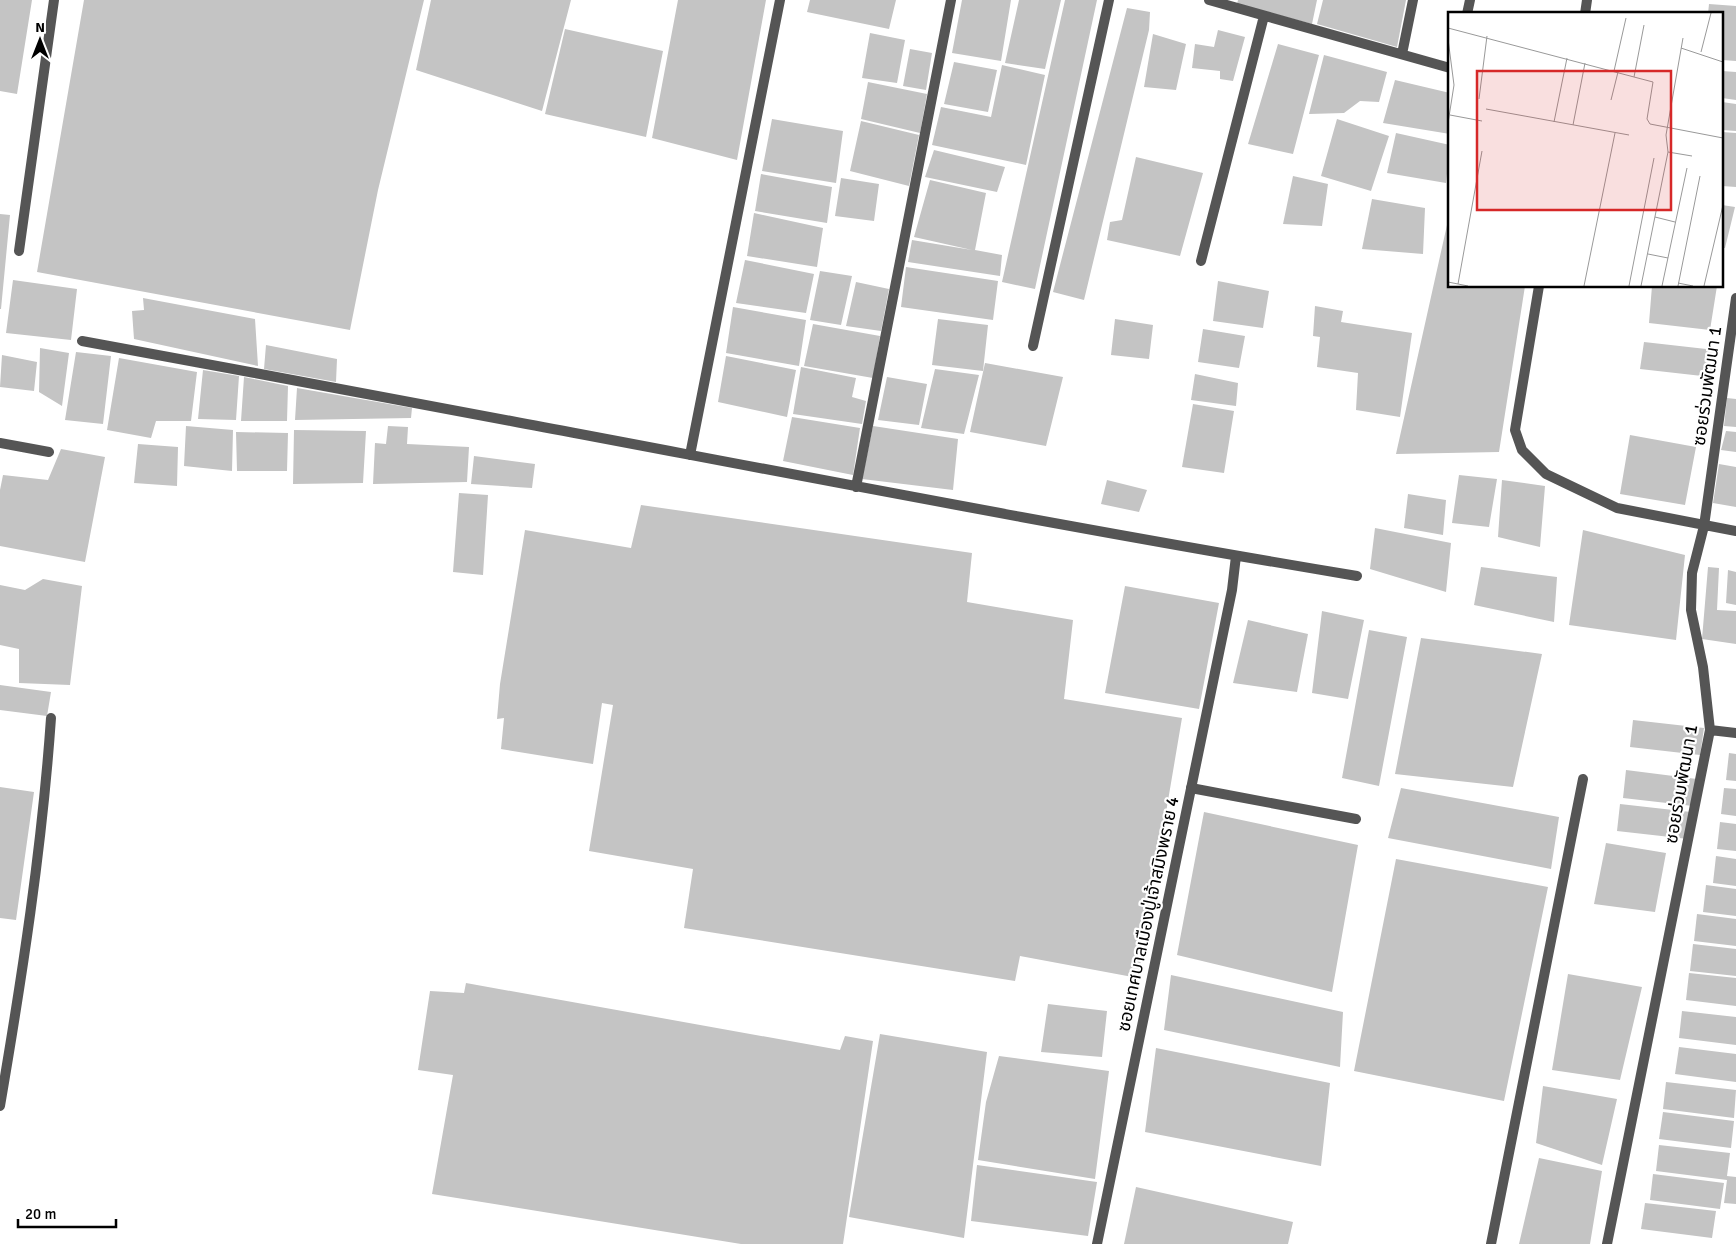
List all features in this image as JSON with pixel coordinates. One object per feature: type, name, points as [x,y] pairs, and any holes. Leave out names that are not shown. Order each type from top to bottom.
[{"type":"street","points":[[19,251],[54,0]]},
{"type":"street","points":[[690,455],[780,0]]},
{"type":"street","points":[[856,487],[951,0]]},
{"type":"street","points":[[1033,346],[1109,0]]},
{"type":"street","points":[[1209,0],[1225,2],[1264,16],[1448,67]]},
{"type":"street","points":[[1402,54],[1413,0]]},
{"type":"street","points":[[1201,261],[1264,16]]},
{"type":"street","points":[[1539,288],[1515,430],[1522,450],[1546,474],[1617,508],[1736,531]]},
{"type":"street","name":"ซอยร่วมพัฒนา 1","points":[[1607,1244],[1710,730],[1703,668],[1691,610],[1692,572],[1704,526],[1736,298]]},
{"type":"street","points":[[82,341],[690,455],[1236,561],[1357,576]]},
{"type":"street","points":[[0,443],[49,452]]},
{"type":"street","name":"ซอยเทศบาลเมืองปู่เจ้าสมิงพราย 4","points":[[1097,1244],[1232,590],[1236,561]]},
{"type":"street","points":[[0,1106],[24,962],[47,772],[51,718]]},
{"type":"street","points":[[1710,730],[1736,733]]},
{"type":"street","points":[[1491,1244],[1583,779]]},
{"type":"street","points":[[1191,788],[1356,819]]},
{"type":"building","points":[[0,0],[32,0],[17,94],[0,91]]},
{"type":"building","points":[[84,0],[424,0],[378,190],[350,330],[37,272]]},
{"type":"building","points":[[431,0],[571,0],[542,111],[416,70]]},
{"type":"building","points":[[678,0],[766,0],[737,160],[652,138]]},
{"type":"building","points":[[810,0],[896,0],[889,29],[807,12]]},
{"type":"building","points":[[962,0],[1011,0],[1001,61],[952,53]]},
{"type":"building","points":[[1019,0],[1061,0],[1045,69],[1005,63]]},
{"type":"building","points":[[1065,0],[1097,0],[1035,289],[1002,282]]},
{"type":"building","points":[[1238,0],[1317,0],[1312,24],[1237,4]]},
{"type":"building","points":[[1323,0],[1406,0],[1397,47],[1317,24]]},
{"type":"building","points":[[1709,4],[1736,6],[1736,61],[1724,60],[1724,12],[1708,12]]},
{"type":"building","points":[[1127,8],[1150,12],[1149,30],[1084,300],[1053,292]]},
{"type":"building","points":[[565,29],[663,51],[646,137],[545,114]]},
{"type":"building","points":[[1218,30],[1245,37],[1233,81],[1220,79],[1220,71],[1192,68],[1195,44],[1214,47]]},
{"type":"building","points":[[870,33],[905,40],[897,83],[862,78]]},
{"type":"building","points":[[1153,34],[1186,44],[1176,90],[1144,87]]},
{"type":"building","points":[[1278,44],[1319,55],[1293,154],[1248,144]]},
{"type":"building","points":[[910,49],[932,53],[926,90],[903,86]]},
{"type":"building","points":[[1324,55],[1387,72],[1379,102],[1360,101],[1344,113],[1309,114]]},
{"type":"building","points":[[954,62],[997,70],[988,112],[944,104]]},
{"type":"building","points":[[1002,65],[1045,75],[1026,165],[932,145],[941,107],[991,117]]},
{"type":"building","points":[[1724,71],[1736,72],[1736,100],[1724,98]]},
{"type":"building","points":[[1395,80],[1448,93],[1448,134],[1383,123]]},
{"type":"building","points":[[868,82],[927,94],[920,133],[861,119]]},
{"type":"building","points":[[1724,102],[1736,104],[1736,131],[1724,130]]},
{"type":"building","points":[[772,119],[843,131],[836,183],[762,171]]},
{"type":"building","points":[[1337,119],[1389,136],[1371,191],[1321,176]]},
{"type":"building","points":[[861,121],[919,135],[909,186],[850,171]]},
{"type":"building","points":[[1724,132],[1736,133],[1736,187],[1724,186]]},
{"type":"building","points":[[1396,133],[1448,145],[1446,183],[1387,173]]},
{"type":"building","points":[[934,150],[1005,167],[997,192],[925,177]]},
{"type":"building","points":[[1136,157],[1203,173],[1180,256],[1107,240],[1110,222],[1122,220]]},
{"type":"building","points":[[761,174],[832,187],[827,223],[755,211]]},
{"type":"building","points":[[1293,176],[1328,184],[1322,226],[1283,224]]},
{"type":"building","points":[[841,178],[879,184],[874,221],[835,216]]},
{"type":"building","points":[[930,180],[986,193],[975,250],[1002,255],[1000,276],[908,262],[912,240],[972,250],[914,237]]},
{"type":"building","points":[[1372,199],[1425,208],[1423,254],[1362,249]]},
{"type":"building","points":[[1724,205],[1735,207],[1724,248]]},
{"type":"building","points":[[754,213],[823,228],[817,267],[747,256]]},
{"type":"building","points":[[0,214],[10,215],[1,309],[0,309]]},
{"type":"building","points":[[1448,220],[1448,288],[1525,288],[1499,452],[1396,454]]},
{"type":"building","points":[[745,260],[814,274],[806,313],[736,303]]},
{"type":"building","points":[[906,267],[998,281],[993,320],[901,307]]},
{"type":"building","points":[[820,271],[852,276],[841,325],[810,320]]},
{"type":"building","points":[[13,280],[77,289],[71,340],[6,333]]},
{"type":"building","points":[[1218,281],[1269,291],[1263,328],[1213,321]]},
{"type":"building","points":[[856,282],[889,289],[881,331],[846,326]]},
{"type":"building","points":[[1652,288],[1717,288],[1710,330],[1649,323]]},
{"type":"building","points":[[143,298],[255,319],[258,366],[134,339],[132,311],[144,310]]},
{"type":"building","points":[[1315,306],[1343,311],[1341,322],[1412,333],[1400,417],[1356,410],[1358,373],[1317,367],[1320,337],[1313,336]]},
{"type":"building","points":[[733,307],[806,320],[799,366],[726,353]]},
{"type":"building","points":[[938,319],[988,325],[983,371],[932,365]]},
{"type":"building","points":[[1115,319],[1153,325],[1149,359],[1111,355]]},
{"type":"building","points":[[813,324],[880,336],[873,378],[804,366]]},
{"type":"building","points":[[1203,329],[1245,336],[1239,368],[1198,362]]},
{"type":"building","points":[[1644,342],[1715,350],[1711,377],[1640,369]]},
{"type":"building","points":[[266,345],[337,359],[336,382],[264,369]]},
{"type":"building","points":[[40,348],[69,353],[62,406],[39,392]]},
{"type":"building","points":[[76,352],[111,356],[103,424],[65,420]]},
{"type":"building","points":[[2,355],[37,362],[34,391],[0,387]]},
{"type":"building","points":[[726,356],[796,370],[787,417],[718,402]]},
{"type":"building","points":[[119,358],[197,372],[191,421],[156,421],[151,438],[107,430]]},
{"type":"building","points":[[985,363],[1063,377],[1046,446],[970,432]]},
{"type":"building","points":[[801,367],[856,378],[852,397],[866,401],[862,424],[793,414]]},
{"type":"building","points":[[935,369],[979,375],[964,434],[921,428]]},
{"type":"building","points":[[203,370],[239,376],[236,420],[198,419]]},
{"type":"building","points":[[1195,374],[1238,383],[1236,406],[1191,400]]},
{"type":"building","points":[[244,377],[288,386],[287,421],[241,421]]},
{"type":"building","points":[[887,377],[927,384],[919,425],[878,420]]},
{"type":"building","points":[[297,388],[412,408],[411,418],[295,420]]},
{"type":"building","points":[[1727,398],[1736,399],[1736,427],[1724,426]]},
{"type":"building","points":[[1193,404],[1234,411],[1224,473],[1182,467]]},
{"type":"building","points":[[792,417],[860,428],[853,475],[783,461]]},
{"type":"building","points":[[186,426],[233,430],[232,471],[184,466]]},
{"type":"building","points":[[388,426],[408,427],[407,444],[469,447],[467,482],[373,484],[375,443],[386,444]]},
{"type":"building","points":[[873,426],[958,439],[953,490],[862,479]]},
{"type":"building","points":[[294,430],[366,431],[363,483],[293,484]]},
{"type":"building","points":[[1726,431],[1736,432],[1736,452],[1721,450]]},
{"type":"building","points":[[236,432],[288,433],[287,471],[237,471]]},
{"type":"building","points":[[1630,435],[1696,447],[1685,505],[1620,494]]},
{"type":"building","points":[[138,444],[178,447],[177,486],[134,483]]},
{"type":"building","points":[[61,449],[105,457],[85,562],[0,546],[0,490],[3,475],[48,480]]},
{"type":"building","points":[[474,456],[535,464],[532,488],[471,484]]},
{"type":"building","points":[[1719,464],[1736,467],[1736,507],[1713,503]]},
{"type":"building","points":[[1459,475],[1497,479],[1489,527],[1452,523]]},
{"type":"building","points":[[1107,480],[1147,490],[1139,512],[1101,504]]},
{"type":"building","points":[[1502,480],[1545,486],[1540,547],[1498,537]]},
{"type":"building","points":[[459,493],[488,495],[483,575],[453,572]]},
{"type":"building","points":[[1408,494],[1446,500],[1443,535],[1404,528]]},
{"type":"building","points":[[641,505],[972,553],[967,602],[1073,620],[1064,699],[1182,718],[1138,978],[1020,956],[1015,981],[684,928],[693,869],[589,851],[613,705],[602,703],[593,764],[501,749],[504,718],[497,719],[500,684],[525,530],[631,548]]},
{"type":"building","points":[[1375,528],[1451,543],[1446,592],[1370,569]]},
{"type":"building","points":[[1583,530],[1685,555],[1676,640],[1569,625]]},
{"type":"building","points":[[1481,567],[1557,577],[1554,622],[1474,605]]},
{"type":"building","points":[[1708,567],[1719,568],[1717,610],[1736,611],[1736,644],[1702,639]]},
{"type":"building","points":[[1728,570],[1736,572],[1736,605],[1726,603]]},
{"type":"building","points":[[43,579],[82,586],[70,685],[19,683],[19,649],[0,645],[0,585],[25,590]]},
{"type":"building","points":[[1125,586],[1219,603],[1199,709],[1105,693]]},
{"type":"building","points":[[1322,611],[1364,620],[1348,699],[1312,693]]},
{"type":"building","points":[[1248,620],[1308,634],[1297,692],[1233,683]]},
{"type":"building","points":[[1369,630],[1407,637],[1379,786],[1342,778]]},
{"type":"building","points":[[1421,638],[1542,654],[1513,787],[1395,774]]},
{"type":"building","points":[[0,685],[51,692],[47,716],[0,710]]},
{"type":"building","points":[[1633,720],[1704,728],[1700,755],[1630,747]]},
{"type":"building","points":[[1729,753],[1736,754],[1736,781],[1726,780]]},
{"type":"building","points":[[1626,770],[1697,779],[1693,806],[1623,798]]},
{"type":"building","points":[[0,787],[34,792],[16,920],[0,918]]},
{"type":"building","points":[[1401,788],[1559,817],[1551,869],[1388,838]]},
{"type":"building","points":[[1724,788],[1736,789],[1736,816],[1721,814]]},
{"type":"building","points":[[1620,804],[1691,812],[1688,839],[1617,831]]},
{"type":"building","points":[[1204,812],[1358,845],[1332,992],[1177,955]]},
{"type":"building","points":[[1720,822],[1736,824],[1736,851],[1717,849]]},
{"type":"building","points":[[1606,843],[1666,853],[1655,912],[1594,904]]},
{"type":"building","points":[[1716,856],[1736,859],[1736,886],[1713,883]]},
{"type":"building","points":[[1396,859],[1548,887],[1504,1101],[1354,1071]]},
{"type":"building","points":[[1706,885],[1736,889],[1736,916],[1703,912]]},
{"type":"building","points":[[1697,914],[1736,919],[1736,946],[1694,941]]},
{"type":"building","points":[[1693,944],[1736,949],[1736,976],[1690,971]]},
{"type":"building","points":[[1689,973],[1736,978],[1736,1006],[1686,1000]]},
{"type":"building","points":[[1568,974],[1642,987],[1620,1080],[1552,1070]]},
{"type":"building","points":[[1171,975],[1343,1012],[1340,1067],[1164,1030]]},
{"type":"building","points":[[466,983],[840,1050],[845,1036],[873,1041],[843,1244],[741,1244],[432,1194],[453,1075],[418,1070],[430,991],[464,993]]},
{"type":"building","points":[[1048,1004],[1107,1011],[1102,1057],[1041,1052]]},
{"type":"building","points":[[1682,1011],[1736,1017],[1736,1045],[1679,1038]]},
{"type":"building","points":[[880,1034],[987,1052],[964,1238],[849,1217]]},
{"type":"building","points":[[1679,1047],[1736,1054],[1736,1082],[1675,1074]]},
{"type":"building","points":[[1156,1048],[1330,1083],[1321,1166],[1145,1132]]},
{"type":"building","points":[[999,1056],[1109,1071],[1095,1179],[978,1160],[986,1102]]},
{"type":"building","points":[[1666,1082],[1736,1090],[1734,1118],[1663,1109]]},
{"type":"building","points":[[1543,1086],[1617,1099],[1602,1165],[1536,1143]]},
{"type":"building","points":[[1663,1112],[1734,1121],[1731,1148],[1659,1139]]},
{"type":"building","points":[[1659,1145],[1730,1153],[1727,1176],[1736,1177],[1736,1204],[1724,1203],[1727,1180],[1656,1171]]},
{"type":"building","points":[[1539,1158],[1602,1171],[1590,1244],[1519,1244]]},
{"type":"building","points":[[977,1165],[1097,1182],[1088,1236],[971,1221]]},
{"type":"building","points":[[1653,1174],[1724,1183],[1720,1209],[1650,1200]]},
{"type":"building","points":[[1136,1187],[1293,1222],[1288,1244],[1124,1244]]},
{"type":"building","points":[[1645,1203],[1716,1211],[1712,1238],[1641,1229]]}]
